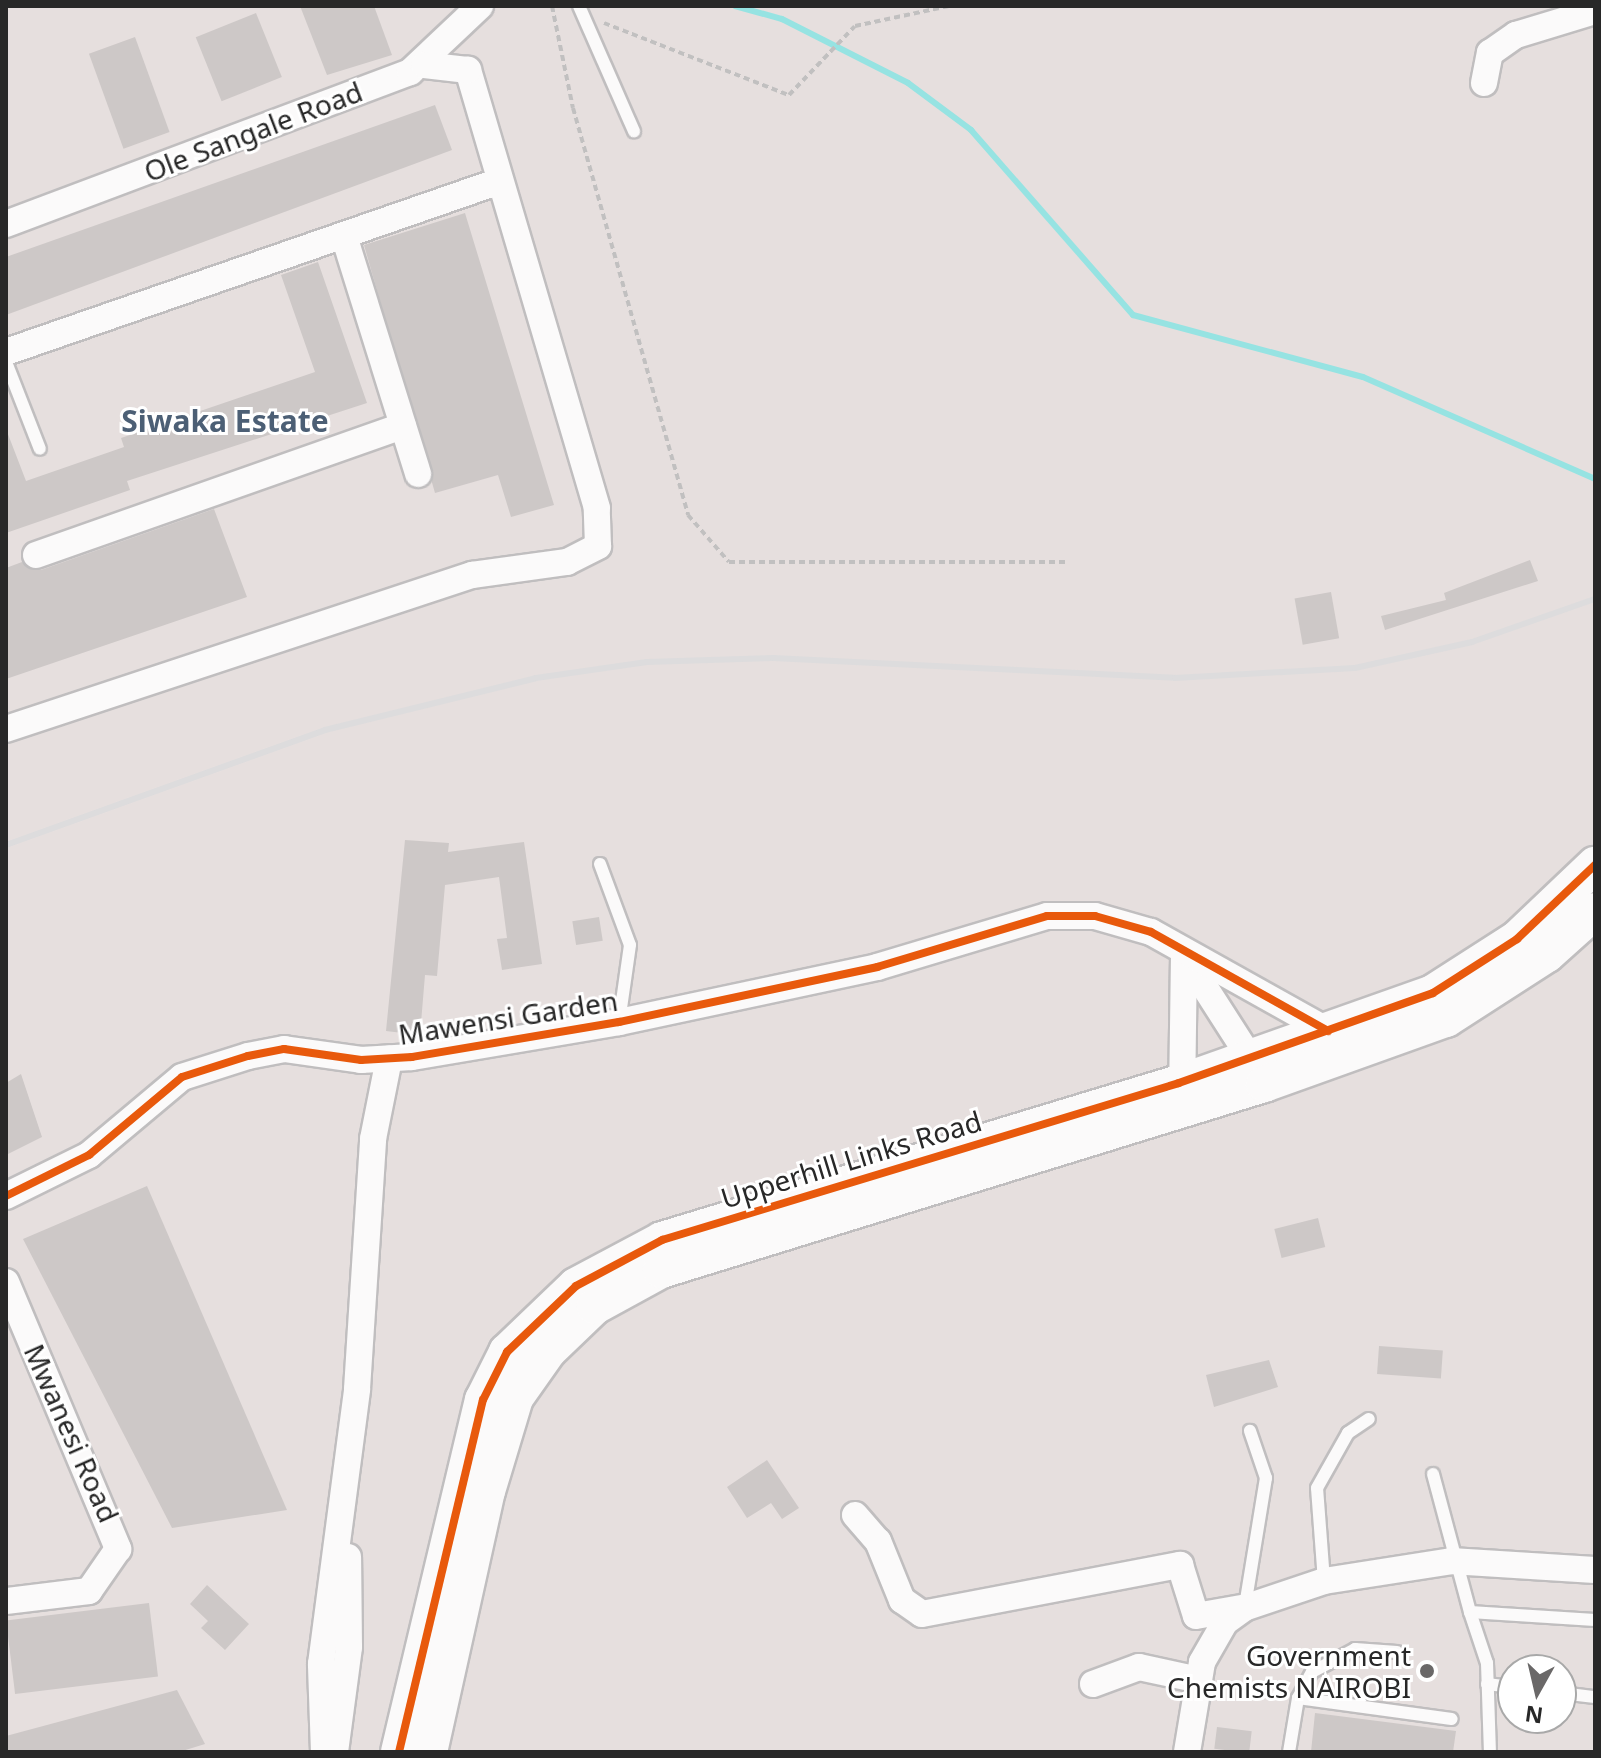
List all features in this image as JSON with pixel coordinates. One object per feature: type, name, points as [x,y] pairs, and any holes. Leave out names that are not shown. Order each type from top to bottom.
[{"type":"street","name":"Ole Sangale Road","points":[[6,224],[424,65],[480,6]]},
{"type":"street","points":[[1484,83],[1490,53],[1516,35],[1595,11]]},
{"type":"street","points":[[6,729],[472,575],[567,562],[598,546],[597,508],[497,182],[468,70],[424,65]]},
{"type":"street","points":[[6,352],[345,239],[497,182]]},
{"type":"street","points":[[345,239],[418,474]]},
{"type":"street","points":[[36,555],[403,426]]},
{"type":"street","name":"Upperhill Links Road","points":[[1258,1070],[1328,1031],[1433,993],[1482,965],[1595,865]]},
{"type":"street","name":"Upperhill Links Road","points":[[429,1752],[515,1398],[548,1351],[595,1306],[661,1270],[1258,1070],[1446,1019],[1547,954],[1595,911]]},
{"type":"street","name":"Mawensi Garden","points":[[6,1196],[89,1155],[182,1077],[284,1049],[389,1059],[619,1022],[877,967],[1047,916],[1095,916],[1151,932],[1184,956]]},
{"type":"street","points":[[1184,956],[1328,1031]]},
{"type":"street","points":[[1184,956],[1258,1070]]},
{"type":"street","points":[[1181,1096],[1184,956]]},
{"type":"street","points":[[324,1752],[321,1664],[342,1518],[373,1139],[389,1059]]},
{"type":"street","name":"Upperhill Links Road","points":[[399,1752],[475,1425],[507,1352],[536,1320],[576,1286],[662,1240],[1181,1096]]},
{"type":"street","name":"Mwanesi Road","points":[[6,1282],[118,1549],[89,1591],[6,1601]]},
{"type":"street","points":[[855,1515],[878,1541],[902,1600],[922,1614],[1180,1565],[1196,1616],[1244,1608],[1324,1581],[1451,1561],[1595,1570]]},
{"type":"street","points":[[335,1752],[349,1647],[342,1518]]},
{"type":"street","points":[[1187,1752],[1199,1680],[1213,1637],[1244,1608]]},
{"type":"street","points":[[1093,1684],[1139,1667],[1199,1680]]},
{"type":"lane","points":[[583,11],[634,131]]},
{"type":"lane","points":[[6,362],[40,449]]},
{"type":"lane","points":[[600,864],[630,945],[619,1022]]},
{"type":"lane","points":[[1324,1581],[1317,1488],[1348,1433],[1369,1419]]},
{"type":"lane","points":[[1244,1608],[1266,1478],[1250,1431]]},
{"type":"lane","points":[[1433,1474],[1451,1561],[1482,1636],[1490,1752]]},
{"type":"lane","points":[[1470,1612],[1595,1620]]},
{"type":"lane","points":[[1289,1752],[1298,1698],[1334,1655],[1397,1652]]},
{"type":"lane","points":[[1487,1684],[1497,1685]]},
{"type":"lane","points":[[1298,1698],[1452,1719]]},
{"type":"path","points":[[552,6],[573,108],[688,515],[729,562],[1066,562]]},
{"type":"path","points":[[583,11],[789,95],[855,26],[949,6]]},
{"type":"building","points":[[300,6],[374,6],[392,55],[327,75]]},
{"type":"building","points":[[256,13],[282,77],[222,101],[196,37]]},
{"type":"building","points":[[135,37],[170,132],[123,149],[89,54]]},
{"type":"building","points":[[435,105],[452,150],[6,315],[6,257]]},
{"type":"building","points":[[465,213],[554,505],[511,517],[498,475],[435,493],[364,245]]},
{"type":"building","points":[[318,262],[367,403],[127,481],[130,490],[6,533],[6,429],[26,481],[124,447],[121,438],[315,372],[281,275]]},
{"type":"building","points":[[214,509],[247,597],[6,679],[6,568],[22,562],[41,570]]},
{"type":"building","points":[[1530,560],[1538,581],[1385,630],[1381,616],[1446,600],[1444,593]]},
{"type":"building","points":[[1331,592],[1339,638],[1303,645],[1295,598]]},
{"type":"building","points":[[405,840],[449,843],[448,852],[524,842],[542,964],[502,970],[497,939],[507,938],[499,877],[445,885],[437,976],[425,975],[420,1035],[386,1031]]},
{"type":"building","points":[[599,917],[603,941],[576,945],[572,921]]},
{"type":"building","points":[[21,1074],[42,1137],[6,1155],[6,1083]]},
{"type":"building","points":[[147,1186],[287,1510],[172,1528],[23,1239]]},
{"type":"building","points":[[1318,1218],[1325,1247],[1282,1258],[1274,1229]]},
{"type":"building","points":[[1379,1346],[1443,1350],[1441,1378],[1377,1374]]},
{"type":"building","points":[[1269,1360],[1278,1387],[1214,1407],[1206,1375]]},
{"type":"building","points":[[767,1460],[799,1508],[782,1519],[771,1503],[747,1518],[727,1487]]},
{"type":"building","points":[[207,1585],[249,1624],[225,1650],[201,1628],[208,1621],[190,1604]]},
{"type":"building","points":[[149,1603],[158,1676],[15,1694],[6,1621]]},
{"type":"building","points":[[177,1690],[205,1744],[179,1752],[6,1752],[6,1736]]},
{"type":"building","points":[[1315,1713],[1456,1731],[1453,1752],[1311,1752]]},
{"type":"building","points":[[1217,1727],[1252,1731],[1249,1752],[1214,1749]]},
{"type":"waterway","points":[[735,6],[782,19],[908,83],[971,130],[1133,315],[1363,377],[1595,479]]},
{"type":"railway","points":[[6,845],[325,730],[536,678],[647,662],[773,658],[1175,678],[1355,668],[1472,642],[1595,599]]},
{"type":"cycle path","points":[[399,1752],[483,1400],[507,1352],[576,1286],[662,1240],[1179,1083],[1433,993],[1517,939],[1595,865]]},
{"type":"cycle path","points":[[6,1196],[89,1155],[182,1077],[248,1056],[284,1049],[361,1060],[412,1057],[619,1022],[877,967],[1047,916],[1095,916],[1151,932],[1328,1031]]},
{"type":"place","name":"Government Chemists NAIROBI","points":[[1427,1671]]},
{"type":"district","name":"Siwaka Estate","points":[[225,421]]}]
